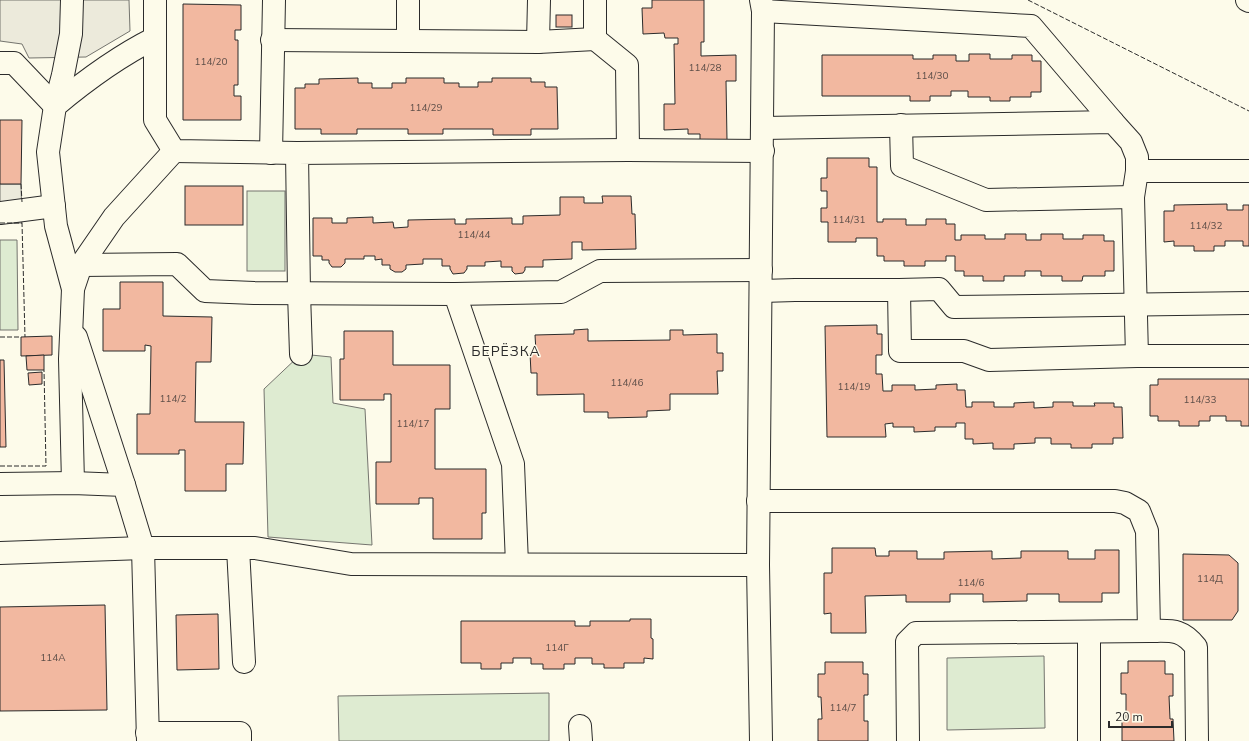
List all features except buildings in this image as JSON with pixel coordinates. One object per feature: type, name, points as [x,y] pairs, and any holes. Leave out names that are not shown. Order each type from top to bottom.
[{"type":"lane","points":[[72,0],[71,34],[55,106],[48,152],[56,226],[73,289]]},
{"type":"lane","points":[[155,0],[155,120],[174,151]]},
{"type":"lane","points":[[271,153],[272,40],[274,0]]},
{"type":"lane","points":[[408,0],[408,41]]},
{"type":"lane","points":[[538,42],[539,0]]},
{"type":"lane","points":[[595,0],[595,39]]},
{"type":"lane","points":[[761,741],[758,501],[763,151],[762,6],[1031,26],[1131,142],[1137,157],[1138,171],[1133,197],[1138,356]]},
{"type":"lane","points":[[55,106],[82,83],[132,49],[155,38]]},
{"type":"lane","points":[[272,40],[538,42],[595,39],[627,65],[628,150]]},
{"type":"lane","points":[[0,63],[14,63],[55,106]]},
{"type":"lane","points":[[763,128],[1114,122]]},
{"type":"lane","points":[[901,125],[902,166],[986,200],[1133,197]]},
{"type":"lane","points":[[73,483],[70,359],[73,289],[81,265],[114,216],[174,151],[297,153],[628,150],[763,151]]},
{"type":"lane","points":[[297,153],[298,293],[301,354]]},
{"type":"lane","points":[[1138,171],[1249,171]]},
{"type":"lane","points":[[0,212],[54,206]]},
{"type":"lane","points":[[81,265],[177,264],[205,291],[298,293],[455,294],[562,292],[600,271],[761,270]]},
{"type":"lane","points":[[761,291],[939,289],[954,307],[1249,303]]},
{"type":"lane","points":[[899,290],[900,351],[964,351],[989,360],[1138,356],[1249,356]]},
{"type":"lane","points":[[455,294],[513,464],[517,564]]},
{"type":"lane","points":[[71,321],[143,548],[148,737],[240,733],[240,741]]},
{"type":"lane","points":[[0,484],[73,483],[124,485]]},
{"type":"lane","points":[[758,501],[1115,501],[1125,503],[1139,511],[1147,531],[1149,631]]},
{"type":"lane","points":[[0,553],[143,548],[255,548],[351,564],[758,565]]},
{"type":"lane","points":[[238,548],[244,662]]},
{"type":"lane","points":[[908,741],[907,642],[916,633],[1176,631],[1190,640],[1196,647],[1197,741]]},
{"type":"lane","points":[[1089,632],[1089,741]]},
{"type":"green space","points":[[247,191],[285,191],[285,271],[247,271]]},
{"type":"green space","points":[[0,240],[17,240],[18,330],[0,330]]},
{"type":"green space","points":[[301,354],[331,357],[333,403],[365,409],[372,545],[268,537],[264,389]]},
{"type":"green space","points":[[1044,656],[1045,728],[947,730],[947,658]]},
{"type":"green space","points":[[549,693],[549,741],[339,741],[338,696]]},
{"type":"shaded area","points":[[0,0],[129,0],[130,31],[86,57],[29,58],[22,44],[0,41]]},
{"type":"shaded area","points":[[0,184],[21,184],[22,223],[0,223]]},
{"type":"fence","points":[[1028,0],[1249,111]]},
{"type":"fence","points":[[21,184],[22,202]]},
{"type":"fence","points":[[0,223],[22,223],[25,337]]},
{"type":"fence","points":[[0,337],[21,337]]},
{"type":"fence","points":[[0,466],[46,466],[44,370]]},
{"type":"district","name":"БЕРЁЗКА","points":[[506,351]]}]
